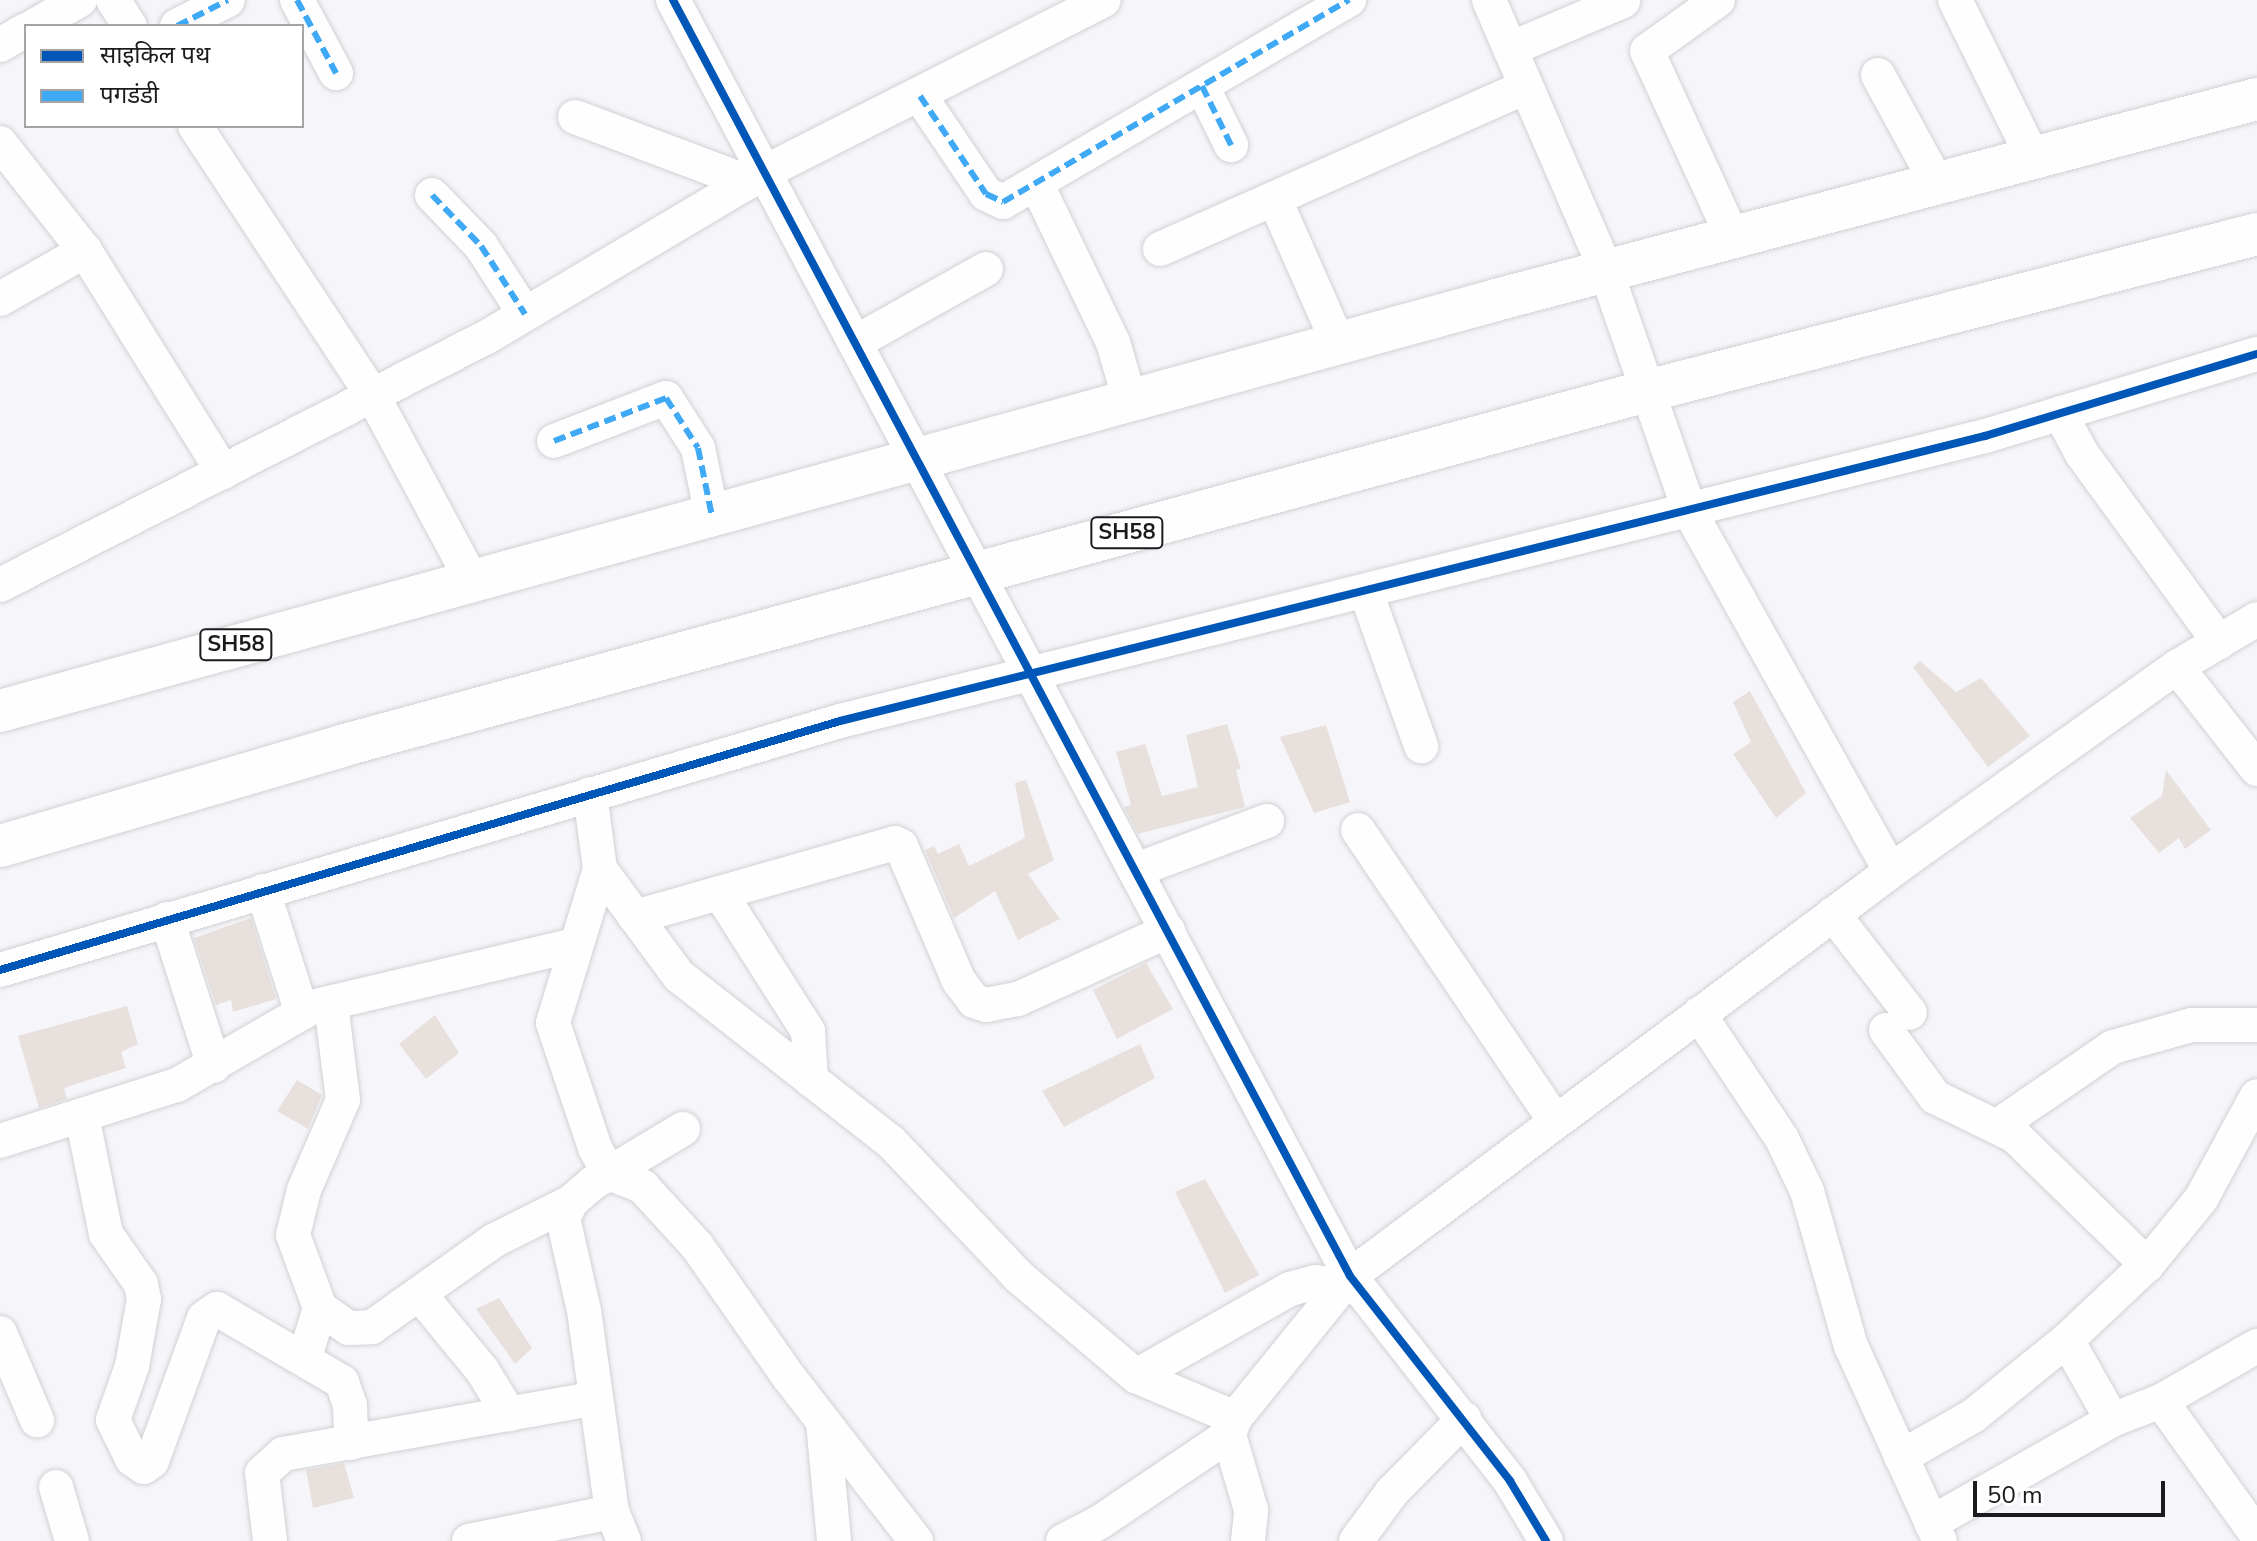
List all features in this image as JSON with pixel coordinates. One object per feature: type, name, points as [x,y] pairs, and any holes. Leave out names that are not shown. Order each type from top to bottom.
[{"type":"main road","name":"SH58","points":[[0,711],[1338,343],[2257,99]]},
{"type":"main road","name":"SH58","points":[[0,846],[341,746],[1647,391],[2257,234]]},
{"type":"street","points":[[38,24],[80,0]]},
{"type":"street","points":[[113,0],[129,24]]},
{"type":"street","points":[[181,24],[228,0]]},
{"type":"street","points":[[297,0],[336,73]]},
{"type":"street","points":[[673,0],[756,178],[856,342],[920,459],[1168,931],[1344,1281],[1464,1419],[1546,1541]]},
{"type":"street","points":[[0,585],[373,396],[525,314],[756,178],[1104,0]]},
{"type":"street","points":[[920,96],[993,202],[1003,202],[1349,0]]},
{"type":"street","points":[[1489,0],[1524,88],[1606,271],[1690,512],[1891,871]]},
{"type":"street","points":[[1510,49],[1623,0],[1733,238]]},
{"type":"street","points":[[1647,51],[1718,0]]},
{"type":"street","points":[[1955,0],[2034,160]]},
{"type":"street","points":[[0,45],[24,31]]},
{"type":"street","points":[[1878,75],[1938,185]]},
{"type":"street","points":[[1202,86],[1231,145]]},
{"type":"street","points":[[1160,249],[1524,88]]},
{"type":"street","points":[[575,117],[756,178]]},
{"type":"street","points":[[196,128],[373,396],[471,579]]},
{"type":"street","points":[[7,161],[85,251],[223,472]]},
{"type":"street","points":[[1036,183],[1113,342],[1130,401]]},
{"type":"street","points":[[432,195],[481,246],[525,314]]},
{"type":"street","points":[[1275,200],[1338,343]]},
{"type":"street","points":[[0,299],[85,251]]},
{"type":"street","points":[[856,342],[986,269]]},
{"type":"street","points":[[0,970],[840,721],[1690,512],[2060,413],[2257,354]]},
{"type":"street","points":[[554,441],[666,398],[698,448],[712,516]]},
{"type":"street","points":[[2060,413],[2082,454],[2219,642]]},
{"type":"street","points":[[1366,592],[1421,746]]},
{"type":"street","points":[[1063,1541],[1100,1522],[1232,1426],[1344,1281],[1554,1119],[1891,871],[2177,667],[2257,619]]},
{"type":"street","points":[[2177,667],[2257,769]]},
{"type":"street","points":[[590,794],[600,869],[553,1023],[585,1121],[609,1173],[643,1187],[697,1246],[823,1422],[916,1541]]},
{"type":"street","points":[[1136,870],[1267,821]]},
{"type":"street","points":[[1358,830],[1554,1119]]},
{"type":"street","points":[[635,917],[899,845],[959,981],[974,1001],[986,1005],[1018,999],[1168,931]]},
{"type":"street","points":[[600,869],[679,976],[891,1142],[1018,1276],[1136,1376],[1232,1426],[1251,1510],[1248,1541]]},
{"type":"street","points":[[263,891],[317,1008],[343,1100],[304,1190],[293,1235],[320,1308],[340,1324],[360,1330],[391,1317],[485,1247],[571,1202],[609,1173],[683,1129]]},
{"type":"street","points":[[720,893],[808,1031],[811,1080]]},
{"type":"street","points":[[1833,914],[1898,1022],[1935,1097],[1946,1106],[1999,1125],[2147,1265]]},
{"type":"street","points":[[167,919],[214,1066]]},
{"type":"street","points":[[0,1141],[177,1085],[317,1008],[575,945]]},
{"type":"street","points":[[1699,1014],[1782,1139],[1807,1191],[1851,1346],[1935,1532],[2112,1420],[2161,1401],[2257,1346]]},
{"type":"street","points":[[1999,1125],[2113,1047],[2192,1025],[2257,1025]]},
{"type":"street","points":[[1901,1457],[1973,1416],[2067,1340],[2147,1265],[2201,1199],[2257,1096]]},
{"type":"street","points":[[82,1116],[106,1234],[141,1284],[144,1299],[132,1366],[113,1420],[132,1459],[144,1467],[152,1461],[210,1311],[226,1310],[330,1372],[347,1390],[351,1443]]},
{"type":"street","points":[[469,1541],[618,1526],[584,1311],[563,1233],[571,1202]]},
{"type":"street","points":[[1136,1376],[1290,1289],[1316,1282],[1344,1281]]},
{"type":"street","points":[[421,1296],[482,1370],[509,1414]]},
{"type":"street","points":[[305,1357],[320,1308]]},
{"type":"street","points":[[0,1333],[37,1420]]},
{"type":"street","points":[[2067,1340],[2112,1420]]},
{"type":"street","points":[[270,1541],[260,1488],[268,1463],[283,1454],[596,1398]]},
{"type":"street","points":[[2161,1401],[2257,1535]]},
{"type":"street","points":[[1356,1541],[1392,1492],[1464,1419]]},
{"type":"street","points":[[823,1422],[834,1541]]},
{"type":"street","points":[[56,1487],[72,1541]]},
{"type":"building","points":[[1920,661],[1956,692],[1981,678],[2030,736],[1988,767],[1913,667]]},
{"type":"building","points":[[1750,691],[1806,793],[1776,818],[1733,754],[1751,742],[1733,702]]},
{"type":"building","points":[[1227,724],[1241,769],[1236,770],[1245,807],[1138,834],[1124,807],[1131,805],[1116,752],[1145,744],[1162,796],[1198,787],[1186,735]]},
{"type":"building","points":[[1326,725],[1350,802],[1314,813],[1280,737]]},
{"type":"building","points":[[2166,770],[2211,830],[2185,849],[2179,838],[2159,853],[2130,818],[2162,796]]},
{"type":"building","points":[[1026,780],[1054,860],[1028,874],[1060,919],[1018,940],[995,891],[954,918],[925,850],[934,846],[938,854],[959,844],[969,866],[1025,838],[1015,783]]},
{"type":"building","points":[[251,918],[276,999],[233,1012],[231,1000],[216,1005],[194,938]]},
{"type":"building","points":[[1146,963],[1173,1009],[1117,1039],[1093,990]]},
{"type":"building","points":[[127,1006],[138,1044],[121,1052],[126,1068],[64,1088],[67,1099],[39,1108],[18,1036]]},
{"type":"building","points":[[435,1015],[459,1053],[426,1079],[399,1044]]},
{"type":"building","points":[[1140,1044],[1155,1078],[1064,1127],[1042,1091]]},
{"type":"building","points":[[297,1080],[322,1095],[308,1129],[277,1111]]},
{"type":"building","points":[[1205,1179],[1259,1275],[1225,1293],[1175,1192]]},
{"type":"building","points":[[499,1298],[532,1348],[515,1364],[476,1309]]},
{"type":"building","points":[[344,1463],[354,1498],[313,1508],[306,1470]]},
{"type":"marked path","points":[[181,24],[228,0]]},
{"type":"marked path","points":[[297,0],[336,73]]},
{"type":"marked path","points":[[920,96],[986,194],[1003,202],[1349,0]]},
{"type":"marked path","points":[[1202,86],[1231,145]]},
{"type":"marked path","points":[[432,195],[481,246],[525,314]]},
{"type":"marked path","points":[[554,441],[666,398],[698,448],[712,516]]},
{"type":"cycle path","points":[[673,0],[1350,1276],[1510,1481],[1546,1541]]},
{"type":"cycle path","points":[[0,970],[840,721],[1985,436],[2257,354]]}]
